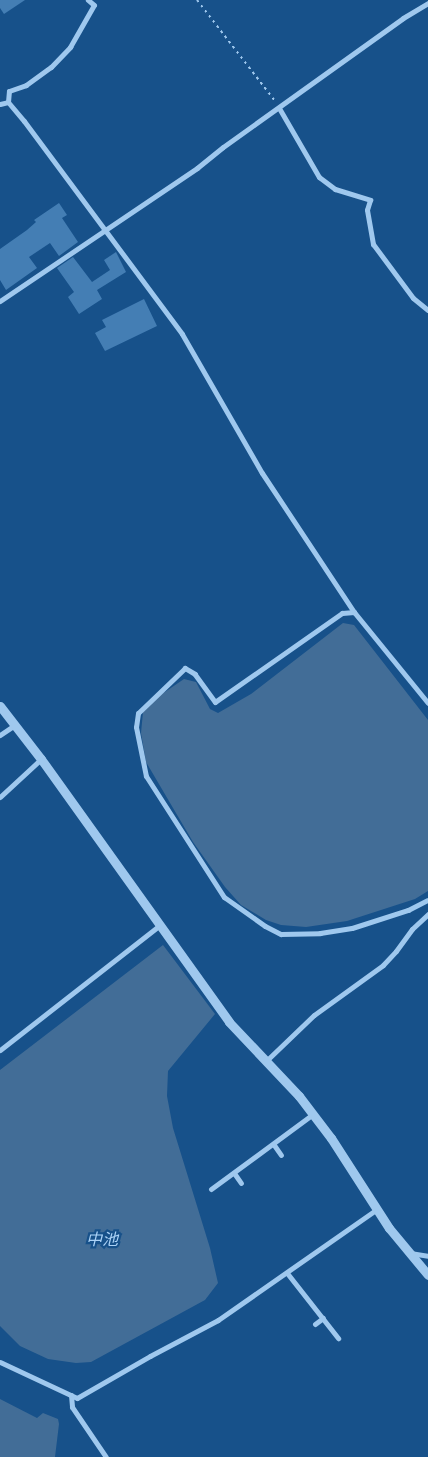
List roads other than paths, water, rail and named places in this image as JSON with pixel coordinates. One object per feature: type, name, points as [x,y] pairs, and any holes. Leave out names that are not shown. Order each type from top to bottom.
[{"type":"street","points":[[88,0],[94,5],[70,47],[51,67],[26,85],[9,91],[8,102],[182,334],[262,473],[354,612],[428,703]]},
{"type":"street","points":[[0,301],[197,168],[223,147],[424,3]]},
{"type":"street","points":[[0,104],[8,102]]},
{"type":"street","points":[[280,108],[319,177],[335,189],[370,200],[367,210],[373,244],[385,263],[413,298],[428,310]]},
{"type":"street","points":[[354,612],[342,613],[215,702],[195,674],[185,668],[138,713],[136,727],[146,776],[224,897],[265,926],[281,934],[320,933],[352,928],[408,910],[428,900]]},
{"type":"street","points":[[0,706],[230,1022],[313,1114],[342,1153],[377,1209],[408,1253],[428,1275]]},
{"type":"street","points":[[0,735],[15,725]]},
{"type":"street","points":[[0,797],[40,759]]},
{"type":"street","points":[[266,1061],[314,1015],[383,965],[412,929],[428,914]]},
{"type":"street","points":[[0,1050],[161,925]]},
{"type":"street","points":[[211,1189],[274,1145],[313,1114]]},
{"type":"street","points":[[274,1145],[281,1155]]},
{"type":"street","points":[[234,1173],[241,1182]]},
{"type":"street","points":[[0,1362],[77,1398],[218,1320],[377,1209]]},
{"type":"street","points":[[408,1253],[428,1256]]},
{"type":"street","points":[[287,1273],[338,1338]]},
{"type":"street","points":[[315,1324],[323,1318]]},
{"type":"street","points":[[71,1395],[72,1407],[106,1457]]},
{"type":"water","points":[[343,623],[354,625],[428,720],[428,891],[415,899],[347,921],[306,927],[281,925],[266,920],[241,905],[225,887],[193,842],[146,762],[141,733],[143,712],[156,698],[184,679],[196,682],[210,709],[218,713],[251,694]]},
{"type":"water","name":"中池","points":[[163,945],[215,1014],[168,1071],[167,1096],[173,1128],[210,1248],[218,1283],[205,1300],[91,1362],[76,1363],[48,1359],[20,1346],[0,1326],[0,1070]]},
{"type":"water","points":[[0,1399],[37,1418],[43,1413],[58,1419],[55,1457],[0,1457]]}]
